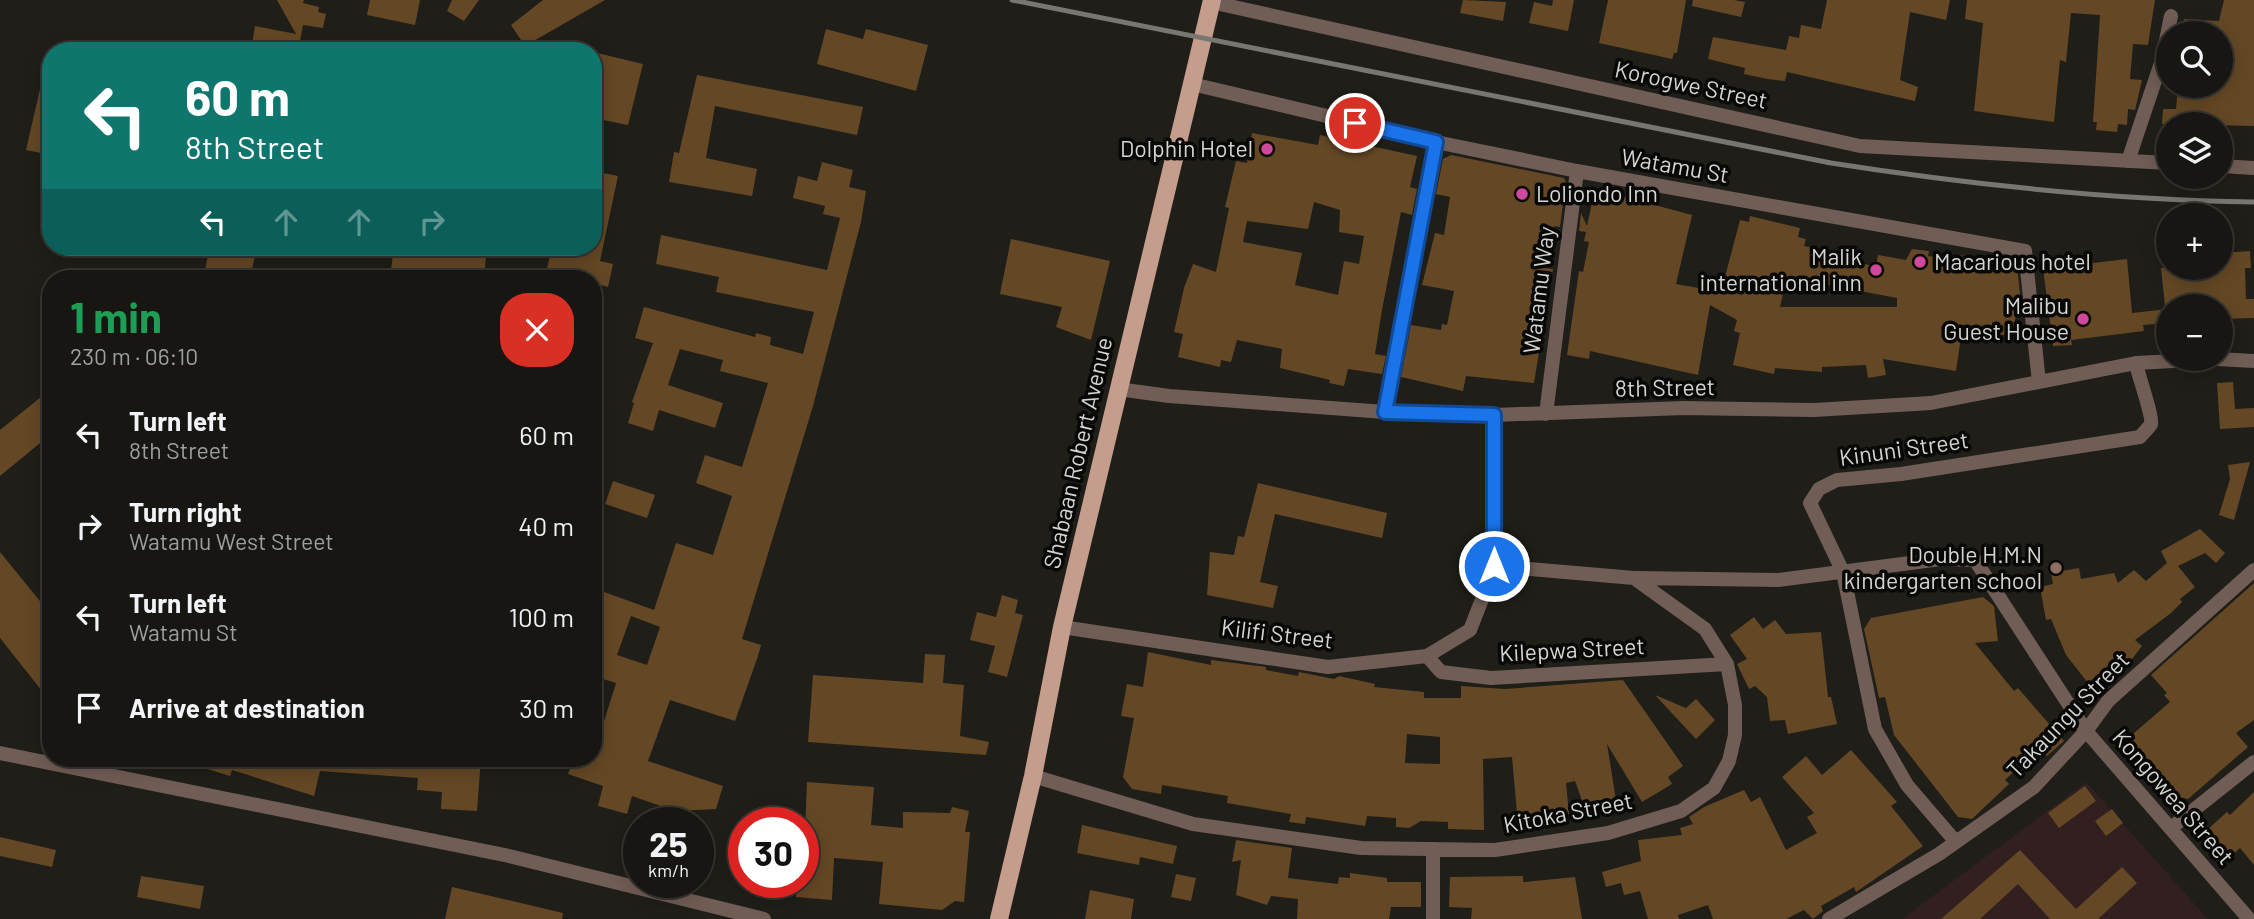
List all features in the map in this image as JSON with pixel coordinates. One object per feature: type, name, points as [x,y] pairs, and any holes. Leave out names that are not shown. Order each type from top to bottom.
[{"type":"main road","name":"Shabaan Robert Avenue","points":[[999,919],[1033,776],[1062,627],[1212,1]]},
{"type":"street","name":"Korogwe Street","points":[[1212,1],[1860,145],[2156,162]]},
{"type":"street","points":[[2128,161],[2162,60],[2171,16]]},
{"type":"street","name":"Watamu St","points":[[1192,84],[1436,142],[1577,171],[2025,251],[2039,382]]},
{"type":"street","points":[[1385,412],[1436,142]]},
{"type":"street","points":[[2233,167],[2254,168]]},
{"type":"street","name":"Watamu Way","points":[[1546,414],[1577,171]]},
{"type":"street","points":[[2233,359],[2254,360]]},
{"type":"street","name":"8th Street","points":[[1118,389],[1169,396],[1385,412],[1494,415],[1683,408],[1814,410],[1918,404],[2136,363],[2156,362]]},
{"type":"street","name":"Kinuni Street","points":[[1956,842],[1907,785],[1875,729],[1843,572],[1810,503],[1819,489],[1837,480],[1901,474],[2140,437],[2151,425],[2151,417],[2138,382],[2136,363]]},
{"type":"street","name":"Kilifi Street","points":[[1062,627],[1328,667],[1427,656],[1470,630],[1494,566],[1494,415]]},
{"type":"street","name":"Kongowea Street","points":[[1843,572],[1941,559],[1975,560],[2086,731],[2249,919]]},
{"type":"street","points":[[1494,566],[1634,578],[1778,580],[1843,572]]},
{"type":"street","name":"Takaungu Street","points":[[1829,919],[1956,842],[2034,787],[2086,731],[2108,701],[2254,570]]},
{"type":"street","name":"Kitoka Street","points":[[1033,776],[1193,824],[1361,848],[1495,850],[1608,833],[1681,811],[1714,788],[1729,761],[1735,735],[1735,705],[1727,664],[1704,628],[1634,578]]},
{"type":"street","name":"Kilepwa Street","points":[[1427,656],[1441,672],[1491,678],[1727,664]]},
{"type":"street","points":[[0,753],[42,761]]},
{"type":"street","points":[[2172,828],[2254,762]]},
{"type":"street","points":[[69,767],[509,856],[764,919]]},
{"type":"street","points":[[1433,849],[1433,919]]},
{"type":"shaded area","points":[[2086,782],[2208,919],[1902,919]]},
{"type":"building","points":[[277,0],[304,0],[303,3],[319,7],[318,12],[326,14],[323,28],[303,25],[300,42],[252,42],[255,26],[296,34]]},
{"type":"building","points":[[370,0],[420,0],[415,25],[367,15]]},
{"type":"building","points":[[452,0],[479,0],[464,21],[447,11]]},
{"type":"building","points":[[543,0],[605,0],[532,42],[522,42],[511,25]]},
{"type":"building","points":[[1463,0],[1506,2],[1503,21],[1460,13]]},
{"type":"building","points":[[1553,0],[1574,0],[1568,31],[1529,23],[1534,2],[1552,6]]},
{"type":"building","points":[[1608,0],[1686,0],[1677,53],[1674,53],[1672,59],[1599,43]]},
{"type":"building","points":[[1693,0],[1745,2],[1741,17],[1692,6]]},
{"type":"building","points":[[1827,0],[1950,0],[1946,20],[1910,12],[1900,80],[1918,87],[1915,101],[1787,72],[1785,81],[1768,79],[1744,74],[1745,68],[1708,59],[1713,37],[1786,50],[1789,36],[1799,38],[1801,25],[1821,29]]},
{"type":"building","points":[[1967,0],[2155,0],[2148,45],[2133,44],[2130,79],[2142,80],[2135,110],[2128,109],[2127,125],[2118,124],[2117,132],[2096,130],[2097,122],[2093,122],[2100,15],[2071,13],[2066,62],[2060,60],[2054,122],[1974,111],[1983,23],[1965,19]]},
{"type":"building","points":[[2224,0],[2254,0],[2254,126],[2233,126],[2233,112],[2163,112],[2163,109],[2176,109],[2177,98],[2233,98],[2233,21],[2219,21]]},
{"type":"building","points":[[2184,19],[2219,21],[2184,21]]},
{"type":"building","points":[[826,29],[863,39],[866,29],[928,45],[916,91],[817,64]]},
{"type":"building","points":[[602,54],[643,64],[628,125],[602,120]]},
{"type":"building","points":[[697,75],[863,107],[857,135],[715,106],[706,158],[757,169],[752,196],[669,182],[674,152],[679,153]]},
{"type":"building","points":[[42,80],[42,153],[26,150]]},
{"type":"building","points":[[1252,133],[1318,145],[1320,135],[1417,156],[1410,187],[1417,189],[1412,215],[1401,212],[1382,310],[1375,354],[1386,356],[1382,374],[1348,369],[1344,386],[1329,383],[1330,380],[1280,368],[1282,349],[1237,340],[1231,362],[1221,360],[1220,367],[1178,357],[1183,334],[1174,332],[1184,288],[1193,264],[1216,272],[1229,208],[1225,207],[1236,161],[1247,163]],"holes":[[[1314,202],[1340,210],[1339,232],[1364,236],[1359,264],[1344,261],[1338,295],[1295,285],[1302,253],[1243,242],[1247,221],[1308,229]]]},
{"type":"building","points":[[1451,155],[1564,178],[1566,182],[1560,227],[1554,226],[1545,268],[1553,269],[1537,339],[1541,340],[1534,383],[1466,376],[1463,391],[1401,377],[1411,325],[1441,330],[1442,324],[1447,325],[1454,291],[1422,285],[1435,233],[1444,235],[1450,197],[1436,194],[1443,159]]},
{"type":"building","points":[[822,162],[853,170],[849,187],[866,191],[861,222],[813,406],[742,639],[761,645],[735,721],[670,700],[648,761],[723,786],[716,809],[664,807],[632,796],[629,807],[623,807],[623,813],[598,806],[603,786],[568,774],[571,767],[602,767],[602,728],[616,683],[602,679],[602,591],[654,610],[676,543],[713,555],[732,496],[696,483],[705,455],[742,467],[768,383],[720,371],[723,360],[680,349],[668,385],[723,403],[715,428],[659,410],[653,431],[628,423],[634,403],[632,402],[653,343],[635,338],[644,307],[755,337],[756,333],[771,337],[770,345],[803,354],[814,312],[716,292],[719,277],[656,264],[661,235],[827,270],[840,218],[823,214],[825,206],[793,198],[798,176],[817,181]],"holes":[[[631,616],[660,627],[647,665],[617,655]]]},
{"type":"building","points":[[602,173],[618,176],[602,252]]},
{"type":"building","points":[[1595,189],[1692,215],[1676,284],[1721,292],[1740,220],[1749,222],[1750,216],[1800,228],[1798,237],[1806,239],[1804,246],[1845,254],[1843,261],[1876,266],[1878,255],[1906,260],[1912,249],[1929,251],[1928,256],[1949,259],[1955,255],[1968,256],[1973,260],[2017,266],[2020,294],[2012,336],[1962,330],[1956,371],[1883,359],[1886,375],[1868,378],[1866,365],[1822,367],[1822,372],[1775,368],[1774,374],[1733,365],[1740,333],[1734,331],[1737,320],[1710,305],[1698,375],[1590,351],[1589,359],[1567,355],[1579,271],[1583,272],[1589,242],[1584,241],[1586,232],[1579,231],[1581,213],[1587,226]],"holes":[[[1787,277],[1897,298],[1897,307],[1780,307]]]},
{"type":"building","points":[[1011,239],[1110,261],[1091,340],[1056,327],[1062,307],[1000,294]]},
{"type":"building","points":[[2250,251],[2251,268],[2245,268],[2246,299],[2254,299],[2254,318],[2233,319],[2233,294],[2164,294],[2162,280],[2233,280],[2233,252]]},
{"type":"building","points":[[208,256],[255,256],[252,270],[205,270]]},
{"type":"building","points":[[393,256],[486,256],[485,270],[391,270]]},
{"type":"building","points":[[550,256],[601,256],[600,261],[613,264],[608,287],[602,285],[602,270],[547,270]]},
{"type":"building","points":[[2127,259],[2132,313],[2156,310],[2156,324],[2143,325],[2144,331],[2071,340],[2072,345],[2053,346],[2043,268],[2054,267],[2053,263],[2092,260],[2093,263]]},
{"type":"building","points":[[2233,382],[2235,409],[2254,408],[2254,427],[2220,429],[2217,383]]},
{"type":"building","points":[[42,396],[42,441],[0,476],[0,430]]},
{"type":"building","points":[[2250,462],[2234,520],[2219,515],[2230,479],[2228,465]]},
{"type":"building","points":[[613,481],[655,495],[647,518],[605,504]]},
{"type":"building","points":[[1258,483],[1387,513],[1382,538],[1275,514],[1260,582],[1278,586],[1273,608],[1207,595],[1210,552],[1234,555],[1238,536],[1244,537]]},
{"type":"building","points":[[2200,529],[2225,553],[2216,563],[2205,553],[2178,566],[2195,587],[2180,599],[2182,602],[2171,613],[2135,640],[2142,646],[2132,659],[2102,679],[2099,675],[2088,683],[2066,655],[2051,619],[2046,620],[2040,587],[2053,584],[2051,573],[2079,568],[2081,579],[2114,573],[2118,583],[2134,570],[2146,581],[2167,563],[2161,551]]},
{"type":"building","points":[[0,552],[42,604],[42,691],[0,638]]},
{"type":"building","points":[[2254,583],[2254,720],[2236,733],[2248,747],[2188,799],[2175,796],[2126,740],[2170,702],[2164,695],[2167,693],[2151,675]]},
{"type":"building","points":[[1002,595],[1018,600],[1015,613],[1023,615],[1007,677],[988,672],[995,646],[970,640],[977,612],[996,617]]},
{"type":"building","points":[[1983,597],[1994,606],[1998,641],[1975,643],[2014,691],[2018,688],[2064,741],[2047,756],[2040,748],[2005,780],[2009,784],[1972,819],[1958,817],[1894,735],[1885,697],[1879,698],[1864,629],[1871,618]]},
{"type":"building","points":[[1754,617],[1763,629],[1775,620],[1786,634],[1821,632],[1828,697],[1831,697],[1837,724],[1788,734],[1785,720],[1770,721],[1767,697],[1755,686],[1749,689],[1737,664],[1747,659],[1730,635]]},
{"type":"building","points":[[1148,652],[1211,665],[1211,660],[1266,667],[1266,670],[1298,676],[1299,672],[1334,679],[1339,676],[1375,684],[1374,687],[1424,692],[1424,698],[1461,698],[1461,686],[1505,689],[1623,680],[1683,766],[1668,777],[1672,784],[1642,802],[1607,744],[1617,806],[1587,814],[1575,781],[1566,783],[1569,814],[1554,816],[1554,820],[1518,824],[1512,757],[1483,759],[1484,830],[1448,829],[1448,822],[1421,821],[1409,828],[1396,827],[1396,818],[1367,816],[1365,826],[1306,817],[1305,824],[1289,822],[1291,814],[1227,803],[1228,796],[1162,785],[1161,794],[1132,789],[1123,777],[1134,718],[1121,716],[1127,684],[1143,687]],"holes":[[[1407,734],[1440,737],[1440,764],[1405,763]]]},
{"type":"building","points":[[925,654],[945,655],[943,683],[964,685],[960,736],[989,742],[986,755],[808,742],[813,675],[923,683]]},
{"type":"building","points":[[1655,695],[1686,708],[1696,699],[1715,720],[1696,739]]},
{"type":"building","points":[[1851,750],[1897,802],[1891,806],[1923,846],[1856,892],[1854,887],[1821,906],[1823,911],[1813,919],[1804,910],[1786,919],[1713,919],[1708,905],[1678,915],[1679,919],[1648,919],[1640,891],[1624,895],[1621,883],[1606,887],[1602,872],[1641,861],[1638,840],[1682,835],[1680,828],[1693,824],[1689,817],[1704,807],[1744,790],[1751,802],[1760,797],[1786,850],[1817,833],[1807,817],[1814,813],[1782,777],[1806,756],[1822,775]]},
{"type":"building","points":[[201,767],[480,767],[477,811],[441,809],[442,792],[417,790],[418,778],[320,771],[314,796],[232,770],[230,776]]},
{"type":"building","points":[[807,782],[874,787],[871,825],[903,828],[903,812],[950,813],[952,807],[969,811],[965,832],[970,832],[964,902],[955,901],[942,910],[879,904],[883,862],[834,858],[832,900],[808,898],[819,898],[819,807],[806,807]]},
{"type":"building","points":[[2085,786],[2096,801],[2059,828],[2048,813]]},
{"type":"building","points":[[2254,792],[2254,865],[2240,848],[2230,857],[2209,836],[2211,833],[2208,829],[2227,812],[2230,815]]},
{"type":"building","points":[[2112,809],[2123,823],[2106,836],[2095,821]]},
{"type":"building","points":[[1082,825],[1177,846],[1173,864],[1140,857],[1139,865],[1077,853]]},
{"type":"building","points":[[0,837],[56,850],[52,867],[0,856]]},
{"type":"building","points":[[1236,840],[1292,848],[1288,878],[1338,884],[1339,877],[1350,878],[1350,873],[1387,878],[1387,882],[1421,882],[1421,907],[1391,907],[1389,919],[1297,919],[1298,899],[1271,896],[1267,905],[1236,895],[1241,860],[1232,862]]},
{"type":"building","points":[[2020,850],[2076,909],[2122,867],[2137,883],[2098,919],[2050,919],[2018,884],[1980,919],[1941,919]]},
{"type":"building","points":[[1176,874],[1196,878],[1191,901],[1171,897]]},
{"type":"building","points":[[141,876],[204,886],[200,909],[137,897]]},
{"type":"building","points":[[1523,876],[1523,882],[1575,877],[1582,919],[1471,919],[1472,908],[1449,907],[1450,877]]},
{"type":"building","points":[[452,887],[563,913],[562,919],[445,919]]},
{"type":"building","points":[[1090,890],[1134,899],[1131,919],[1085,919]]},
{"type":"railway","points":[[1012,0],[1831,163],[2042,190],[2254,202]]},
{"type":"place","name":"Dolphin Hotel","points":[[1267,149]]},
{"type":"place","name":"Loliondo Inn","points":[[1522,194]]},
{"type":"place","name":"Macarious hotel","points":[[1920,262]]},
{"type":"place","name":"Malik international inn","points":[[1876,270]]},
{"type":"place","name":"Malibu Guest House","points":[[2083,319]]},
{"type":"place","name":"Double H.M.N kindergarten school","points":[[2056,568]]},
{"type":"route","points":[[1355,123],[1436,142],[1385,412],[1494,415],[1494,566]]}]
